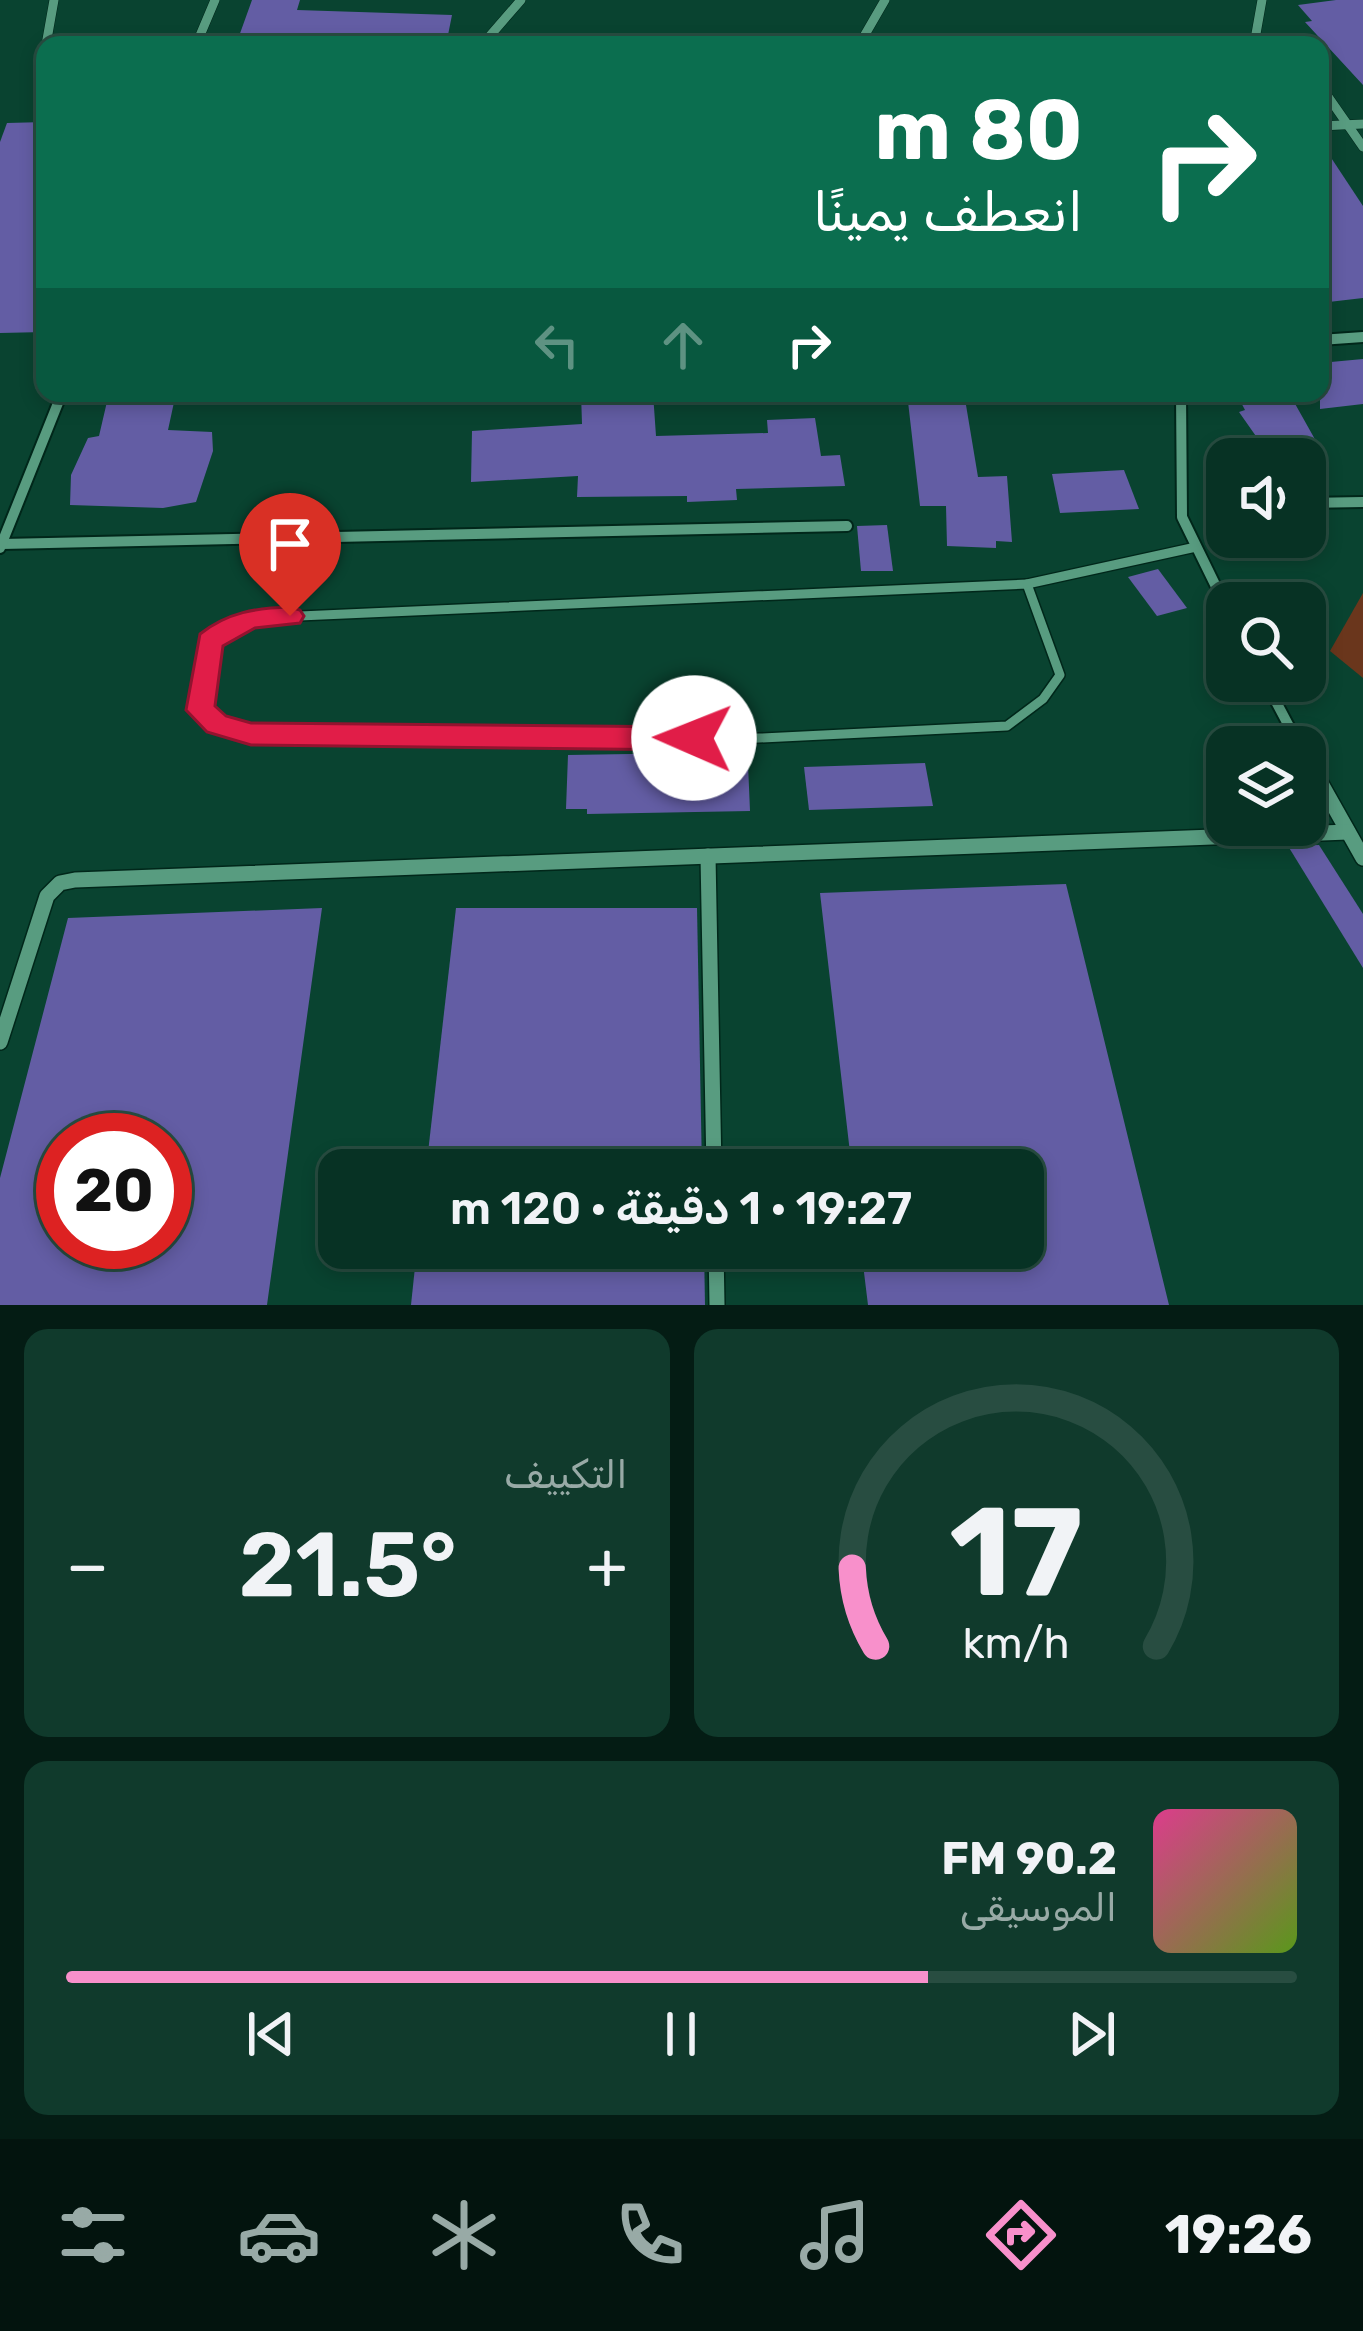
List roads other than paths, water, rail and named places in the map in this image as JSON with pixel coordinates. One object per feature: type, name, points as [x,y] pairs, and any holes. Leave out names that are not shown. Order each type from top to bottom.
[{"type":"street","points":[[48,36],[54,0]]},
{"type":"street","points":[[200,36],[214,0]]},
{"type":"street","points":[[490,36],[521,0]]},
{"type":"street","points":[[864,36],[885,0]]},
{"type":"street","points":[[1256,36],[1262,0]]},
{"type":"street","points":[[1329,99],[1363,147]]},
{"type":"street","points":[[1329,126],[1363,124]]},
{"type":"street","points":[[1329,340],[1363,338]]},
{"type":"street","points":[[58,402],[1,546],[847,526]]},
{"type":"street","points":[[1181,402],[1182,517],[1214,582]]},
{"type":"street","points":[[1326,503],[1363,502]]},
{"type":"street","points":[[1326,793],[1363,858]]},
{"type":"street","points":[[0,1042],[47,896],[60,883],[1348,832]]},
{"type":"street","points":[[708,856],[714,1149]]},
{"type":"street","points":[[716,1269],[717,1305]]},
{"type":"lane","points":[[1027,584],[1060,676],[1043,699],[1007,726],[739,739],[251,734],[217,724],[200,710],[210,641],[227,628],[254,618],[1027,584],[1196,547]]}]
